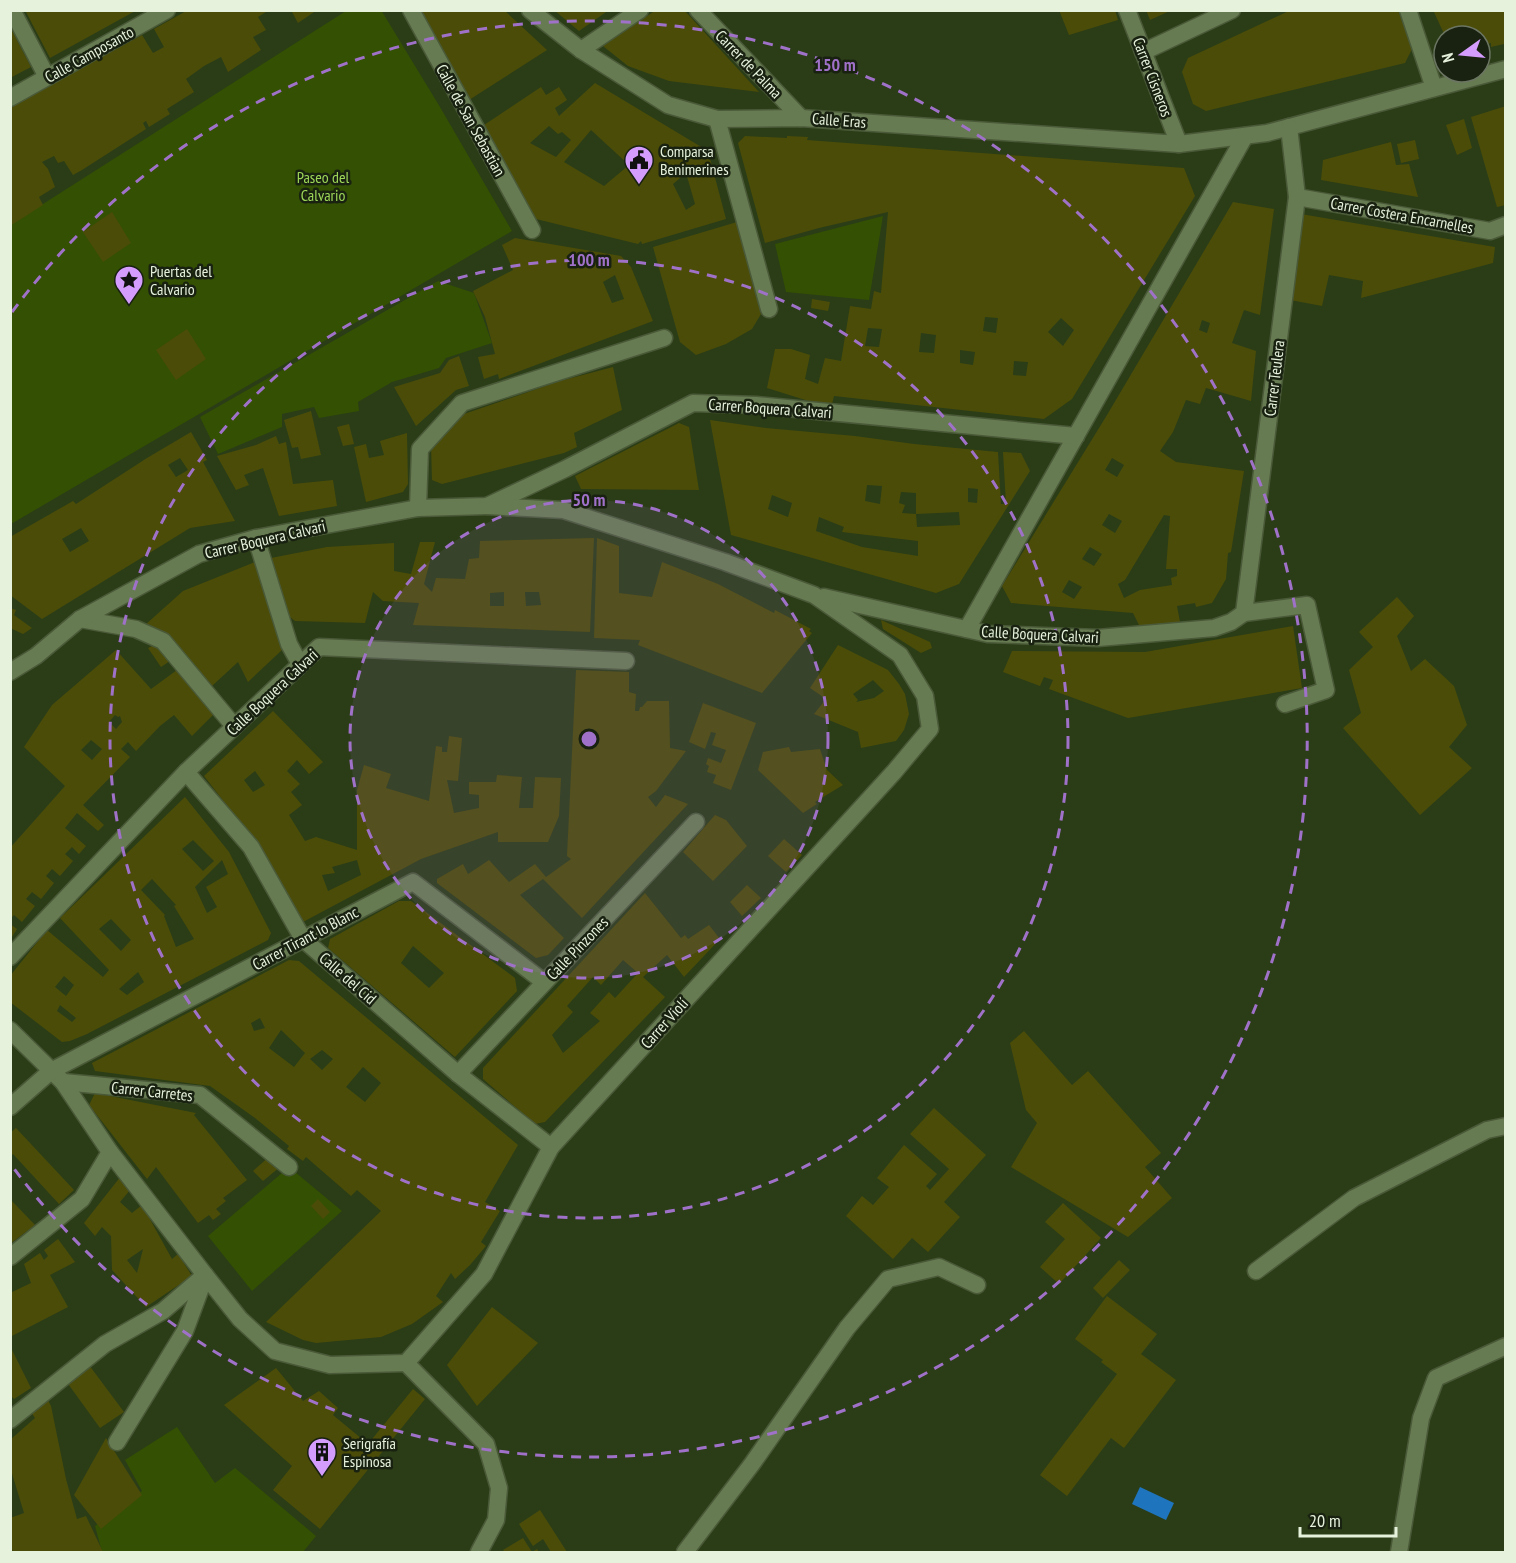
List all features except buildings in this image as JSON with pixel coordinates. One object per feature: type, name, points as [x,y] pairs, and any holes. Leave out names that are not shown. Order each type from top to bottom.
[{"type":"street","points":[[12,10],[48,77]]},
{"type":"street","name":"Calle Camposanto","points":[[10,98],[167,10]]},
{"type":"street","name":"Calle de San Sebastian","points":[[411,10],[532,230]]},
{"type":"street","name":"Calle Eras","points":[[530,10],[581,50],[668,105],[717,119],[801,118],[1179,144],[1289,128],[1506,69]]},
{"type":"street","points":[[581,50],[640,10]]},
{"type":"street","name":"Carrer de Palma","points":[[698,10],[801,118]]},
{"type":"street","name":"Carrer Cisneros","points":[[1127,10],[1179,144]]},
{"type":"street","points":[[1143,52],[1232,10]]},
{"type":"street","points":[[1408,10],[1434,88]]},
{"type":"street","points":[[717,119],[769,309]]},
{"type":"street","name":"Carrer Teulera","points":[[1238,617],[1297,197],[1289,128]]},
{"type":"street","points":[[967,629],[1245,136]]},
{"type":"street","name":"Carrer Costera Encarnelles","points":[[1297,197],[1490,231],[1506,225]]},
{"type":"street","points":[[418,508],[420,449],[462,403],[664,338]]},
{"type":"street","name":"Carrer Boquera Calvari","points":[[487,506],[693,403],[756,405],[1076,436]]},
{"type":"street","name":"Carrer Boquera Calvari","points":[[36,656],[80,619],[199,554],[256,538],[418,508],[487,506],[563,510],[725,562],[814,595],[900,654],[925,696]]},
{"type":"street","points":[[256,538],[289,644],[300,664]]},
{"type":"street","name":"Calle Boquera Calvari","points":[[814,595],[988,634],[1098,638],[1214,628],[1238,617],[1307,605],[1326,690],[1285,704]]},
{"type":"street","points":[[80,619],[136,628],[163,641],[234,726]]},
{"type":"street","name":"Calle Boquera Calvari","points":[[10,957],[186,772],[319,647],[626,661]]},
{"type":"street","points":[[10,672],[36,656]]},
{"type":"street","points":[[10,686],[36,656]]},
{"type":"street","name":"Carrer Violí","points":[[406,1363],[483,1274],[551,1147],[894,772],[930,729],[925,696]]},
{"type":"street","name":"Calle del Cid","points":[[186,772],[251,847],[303,939],[458,1074],[551,1147]]},
{"type":"street","name":"Calle Pinzones","points":[[458,1074],[696,822]]},
{"type":"street","name":"Carrer Tirant lo Blanc","points":[[57,1077],[303,939],[413,882],[544,982]]},
{"type":"street","points":[[10,1030],[57,1077],[110,1152],[240,1319],[275,1351],[330,1365],[406,1363],[486,1444],[499,1488],[496,1520],[479,1552]]},
{"type":"street","points":[[10,1107],[57,1077]]},
{"type":"street","name":"Carrer Carretes","points":[[57,1077],[200,1095],[289,1167]]},
{"type":"street","points":[[1256,1271],[1354,1198],[1487,1130],[1506,1126]]},
{"type":"street","points":[[10,1257],[82,1199],[110,1152]]},
{"type":"street","points":[[685,1552],[752,1464],[847,1328],[888,1278],[939,1267],[977,1285]]},
{"type":"street","points":[[10,1420],[105,1344],[163,1311],[205,1275]]},
{"type":"street","points":[[117,1443],[185,1331],[205,1275]]},
{"type":"street","points":[[1399,1552],[1421,1418],[1436,1378],[1506,1346]]},
{"type":"green space","name":"Paseo del Calvario","points":[[381,10],[512,231],[11,524],[10,225],[346,11]]},
{"type":"green space","points":[[883,216],[869,300],[786,292],[775,244]]},
{"type":"green space","points":[[438,281],[474,293],[492,343],[446,358],[439,368],[392,382],[358,402],[359,411],[319,418],[314,407],[282,414],[282,427],[218,454],[200,417]]},
{"type":"green space","points":[[289,1167],[342,1211],[252,1291],[208,1236]]},
{"type":"green space","points":[[177,1427],[215,1483],[235,1468],[316,1536],[303,1552],[102,1552],[95,1526],[142,1491],[125,1460]]},
{"type":"water","points":[[1140,1487],[1174,1503],[1166,1520],[1132,1504]]},
{"type":"place","name":"Comparsa Benimerines","points":[[639,186]]},
{"type":"place","name":"Puertas del Calvario","points":[[129,306]]},
{"type":"place","name":"Serigrafía Espinosa","points":[[322,1478]]}]
